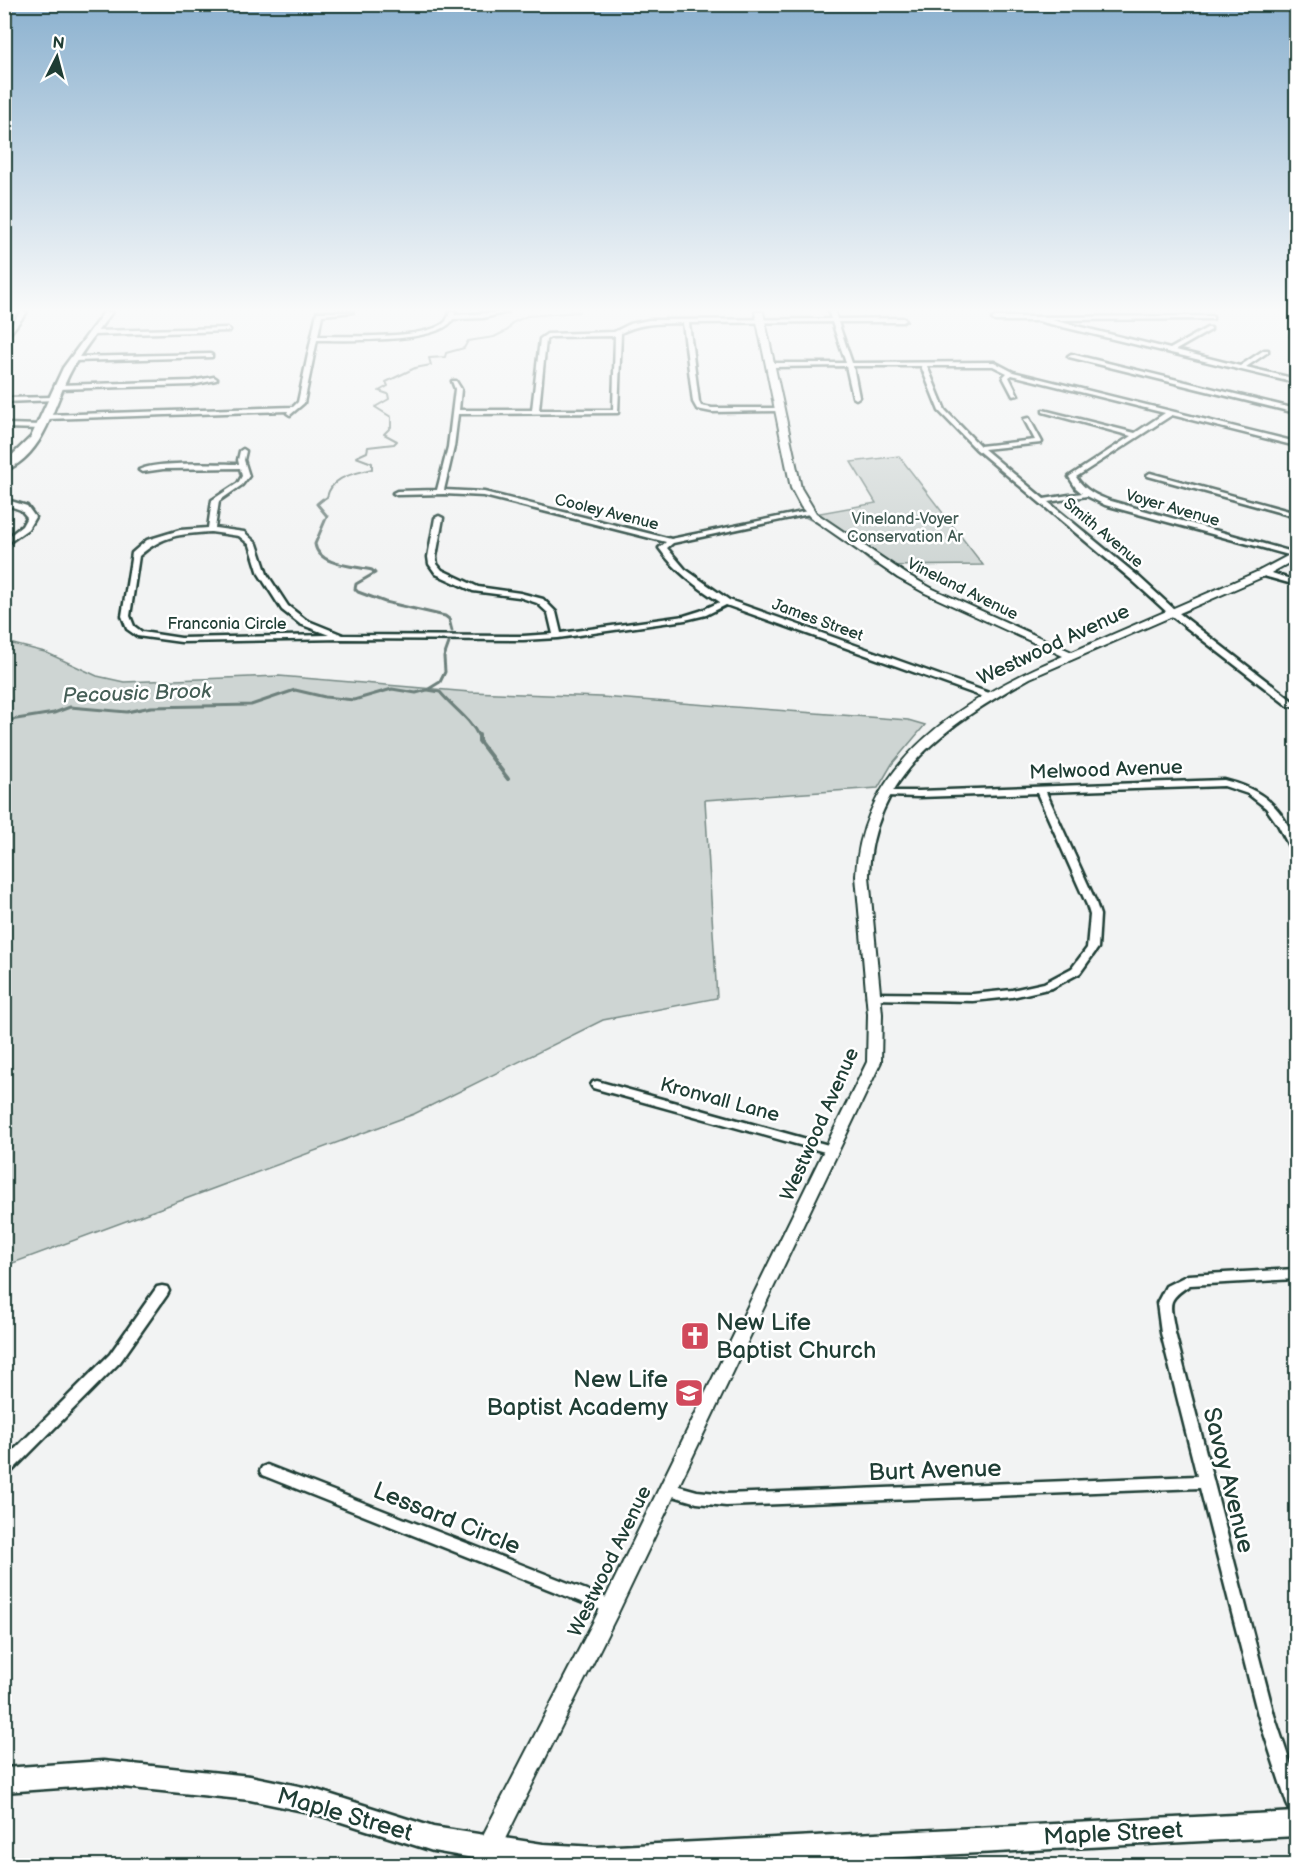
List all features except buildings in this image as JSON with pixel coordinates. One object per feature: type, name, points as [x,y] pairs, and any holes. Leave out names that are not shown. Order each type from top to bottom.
[{"type":"main road","points":[[4,468],[32,446],[43,427],[54,399]]},
{"type":"main road","name":"Maple Street","points":[[4,1780],[103,1773],[250,1788],[313,1802],[433,1839],[542,1862],[799,1858],[1296,1824]]},
{"type":"street","points":[[4,400],[41,399]]},
{"type":"street","points":[[47,417],[292,411],[302,399]]},
{"type":"street","points":[[440,492],[451,447],[457,399]]},
{"type":"street","points":[[535,412],[536,399]]},
{"type":"street","points":[[455,412],[616,412],[616,399]]},
{"type":"street","points":[[696,399],[697,406],[712,411],[779,409]]},
{"type":"street","name":"Vineland Avenue","points":[[777,399],[796,488],[809,512],[918,586],[1071,656]]},
{"type":"street","name":"Smith Avenue","points":[[937,399],[942,411],[978,448],[1136,579],[1172,612],[1291,704]]},
{"type":"street","points":[[1119,399],[1296,444]]},
{"type":"street","points":[[1248,399],[1296,411]]},
{"type":"street","points":[[1045,411],[1136,435]]},
{"type":"street","points":[[1089,495],[1074,482],[1074,476],[1172,412]]},
{"type":"street","points":[[978,448],[1039,442],[1027,419]]},
{"type":"street","points":[[4,426],[43,427]]},
{"type":"street","points":[[211,530],[214,502],[243,482],[247,475],[241,460],[243,451]]},
{"type":"street","points":[[142,470],[163,467],[243,466]]},
{"type":"street","points":[[1150,475],[1296,515]]},
{"type":"street","name":"Cooley Avenue","points":[[397,493],[440,492],[488,495],[671,541],[809,512]]},
{"type":"street","name":"Voyer Avenue","points":[[1043,501],[1089,495],[1120,507],[1296,555]]},
{"type":"street","points":[[4,501],[24,508],[31,517],[25,527],[4,544]]},
{"type":"street","points":[[439,518],[433,564],[439,572],[476,589],[514,594],[540,601],[552,612],[558,636]]},
{"type":"street","name":"Franconia Circle","points":[[342,637],[303,622],[285,608],[263,574],[250,541],[241,534],[211,530],[173,534],[150,542],[135,555],[126,620],[132,629],[145,635],[174,640],[558,636],[685,618],[703,613],[726,602]]},
{"type":"street","name":"James Street","points":[[671,541],[663,548],[668,555],[696,581],[726,602],[989,696]]},
{"type":"street","name":"Westwood Avenue","points":[[488,1849],[611,1607],[874,1062],[876,1047],[864,897],[864,855],[870,830],[885,793],[928,741],[950,722],[989,696],[1071,656],[1263,573],[1296,555]]},
{"type":"street","points":[[1263,573],[1296,583]]},
{"type":"street","name":"Melwood Avenue","points":[[885,793],[919,794],[1209,782],[1239,786],[1268,801],[1296,850]]},
{"type":"street","points":[[872,996],[988,997],[1027,992],[1061,981],[1087,960],[1094,949],[1095,912],[1040,789]]},
{"type":"street","name":"Kronvall Lane","points":[[597,1085],[832,1150]]},
{"type":"street","name":"Savoy Avenue","points":[[1296,1274],[1188,1280],[1171,1290],[1164,1303],[1168,1333],[1266,1715],[1296,1804]]},
{"type":"street","points":[[4,1470],[115,1358],[162,1291]]},
{"type":"street","name":"Lessard Circle","points":[[267,1471],[611,1607]]},
{"type":"street","name":"Burt Avenue","points":[[668,1489],[697,1497],[726,1500],[1205,1482]]},
{"type":"green space","name":"Vineland-Voyer Conservation Ar","points":[[899,456],[983,565],[875,566],[840,535],[803,516],[876,503],[851,462]]},
{"type":"green space","points":[[5,642],[45,652],[97,676],[124,682],[279,676],[470,692],[601,697],[908,720],[925,725],[892,764],[878,788],[705,800],[717,998],[603,1020],[414,1114],[5,1266]]},
{"type":"waterway","name":"Pecousic Brook","points":[[321,501],[327,497],[333,484],[338,480],[372,469],[372,463],[356,457],[367,452],[368,447],[394,444],[397,441],[384,434],[391,427],[391,417],[375,407],[389,399]]},
{"type":"waterway","name":"Pecousic Brook","points":[[323,499],[317,504],[327,516],[315,544],[323,557],[338,564],[372,570],[375,573],[356,584],[355,589],[358,592],[385,602],[445,616],[449,619],[452,631]]},
{"type":"waterway","name":"Pecousic Brook","points":[[4,721],[54,713],[70,707],[127,712],[151,707],[251,705],[295,690],[325,697],[354,700],[392,689],[416,693],[427,690],[440,682],[445,672],[444,657],[449,643]]},
{"type":"waterway","points":[[428,690],[440,692],[466,719],[479,737]]},
{"type":"waterway","points":[[479,737],[479,741],[508,779]]},
{"type":"place","name":"New Life Baptist Church","points":[[695,1336]]},
{"type":"place","name":"New Life Baptist Academy","points":[[689,1393]]}]
